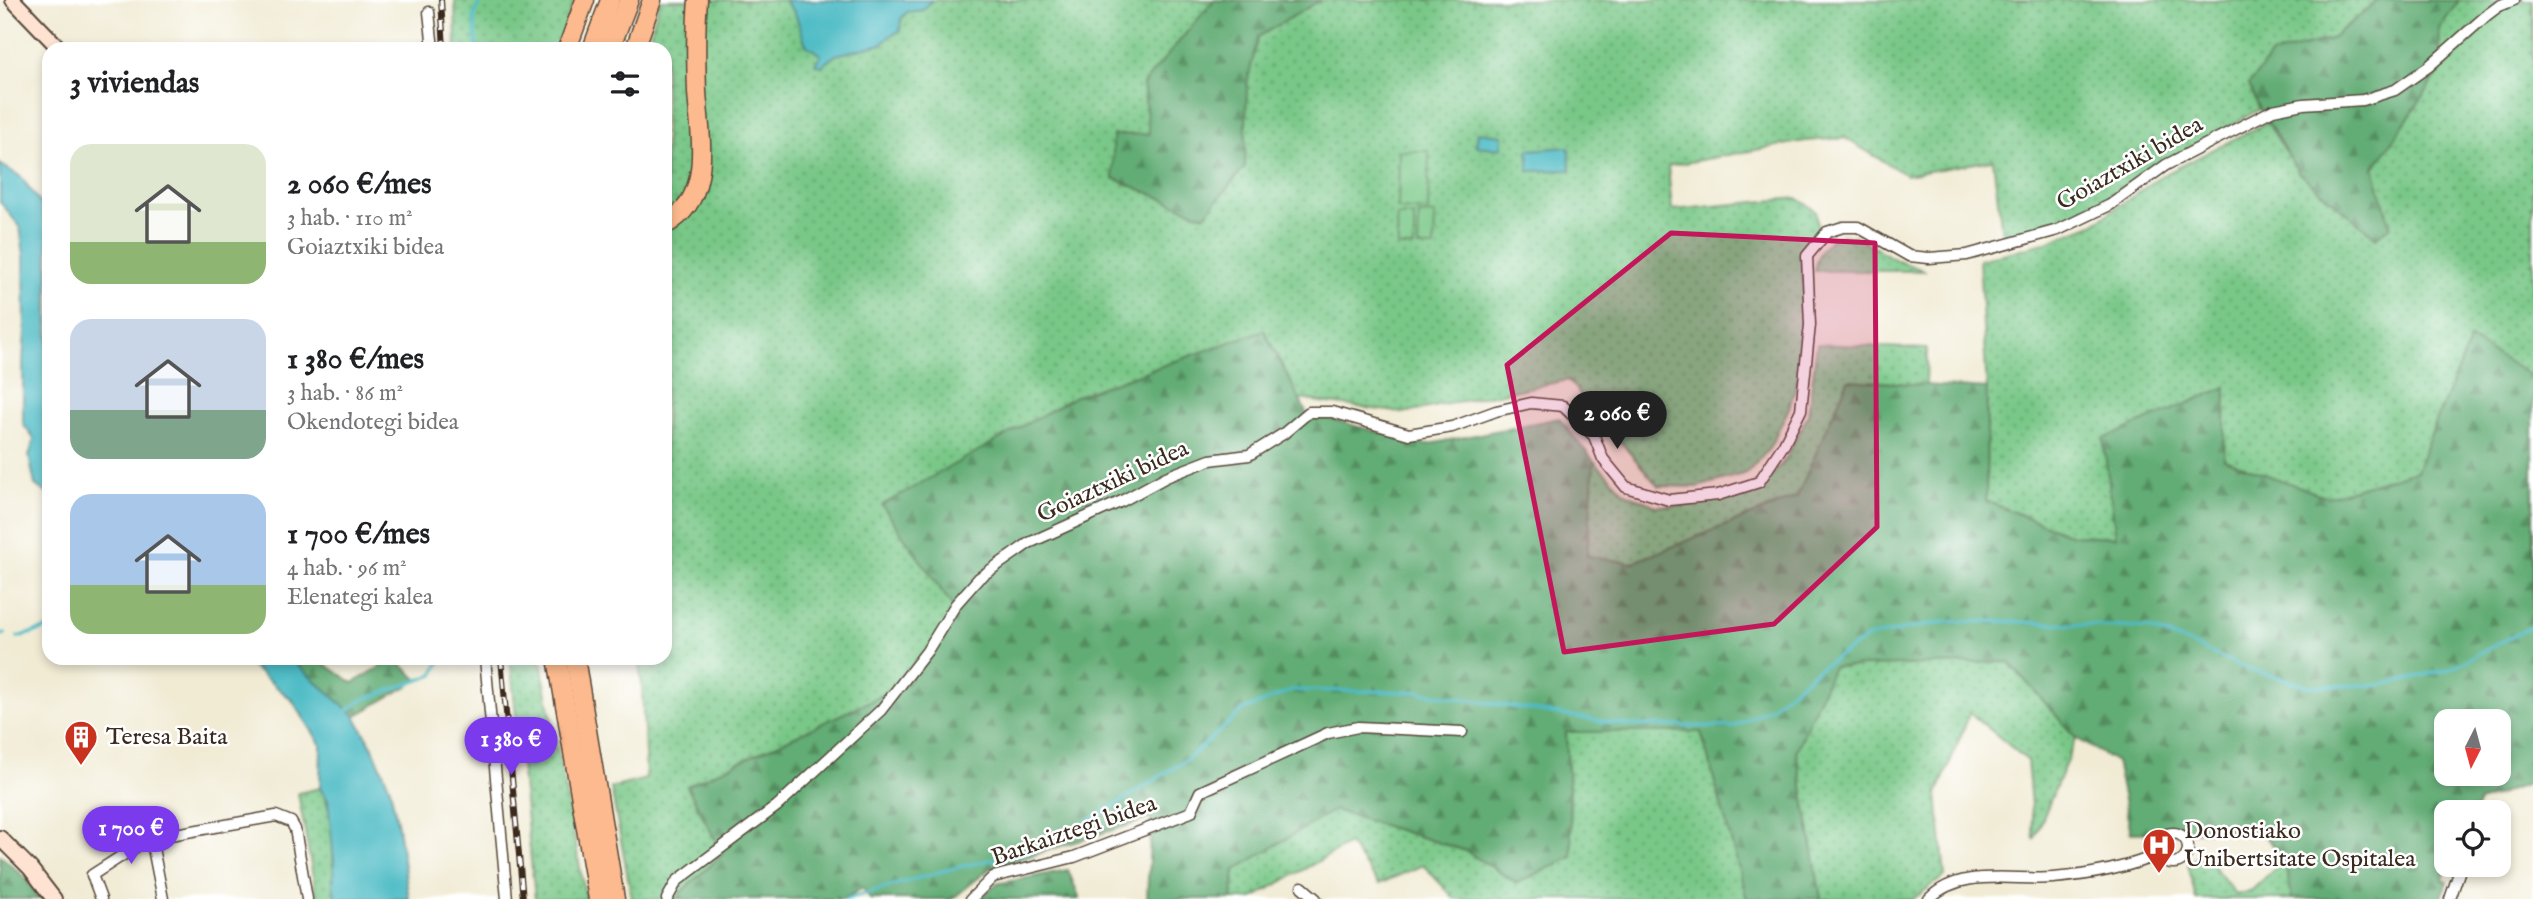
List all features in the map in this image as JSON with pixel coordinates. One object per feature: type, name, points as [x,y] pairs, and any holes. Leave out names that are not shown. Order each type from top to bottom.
[{"type":"highway","points":[[570,42],[585,0]]},
{"type":"highway","points":[[595,42],[610,0]]},
{"type":"highway","points":[[613,42],[629,0]]},
{"type":"highway","points":[[672,220],[688,205],[699,177],[701,145],[696,43],[698,0]]},
{"type":"highway","points":[[637,42],[652,1]]},
{"type":"highway","points":[[558,665],[597,899]]},
{"type":"highway","points":[[576,665],[615,899]]},
{"type":"main road","points":[[13,0],[53,42]]},
{"type":"main road","points":[[0,838],[30,868],[54,899]]},
{"type":"street","name":"Goiaztxiki bidea","points":[[667,899],[677,881],[777,806],[881,710],[927,651],[956,604],[979,578],[1029,543],[1122,501],[1166,477],[1210,460],[1249,455],[1283,434],[1309,412],[1332,412],[1409,434],[1452,428],[1496,411],[1531,403],[1563,406],[1594,436],[1603,458],[1626,487],[1669,500],[1718,495],[1759,482],[1784,444],[1801,410],[1810,325],[1807,256],[1827,232],[1843,227],[1858,227],[1909,256],[1929,258],[1967,255],[2046,235],[2110,205],[2166,165],[2273,110],[2303,104],[2363,100],[2395,90],[2428,67],[2487,15],[2514,0]]},
{"type":"street","points":[[429,12],[432,42]]},
{"type":"street","points":[[486,665],[507,899]]},
{"type":"street","name":"Barkaiztegi bidea","points":[[971,899],[993,877],[1074,857],[1191,812],[1200,792],[1328,733],[1358,727],[1462,732]]},
{"type":"street","points":[[101,899],[92,875],[136,844],[161,836],[276,816],[285,818],[295,829],[307,899]]},
{"type":"street","points":[[161,836],[153,848],[163,899]]},
{"type":"street","points":[[1928,899],[1952,882],[1978,878],[2023,879],[2083,874],[2141,862],[2160,854]]},
{"type":"street","points":[[2450,899],[2458,877]]},
{"type":"street","points":[[1302,887],[1316,899]]},
{"type":"highlighted area","points":[[1671,233],[1875,243],[1877,527],[1774,624],[1564,652],[1507,365]]},
{"type":"green space","points":[[455,0],[574,0],[559,42],[456,42]]},
{"type":"green space","points":[[660,0],[2379,0],[2329,40],[2271,55],[2249,85],[2260,109],[2141,175],[2079,219],[2003,241],[1993,160],[1906,175],[1845,138],[1805,141],[1668,166],[1672,210],[1797,198],[1816,211],[1818,231],[1802,254],[1802,366],[1789,408],[1769,449],[1747,473],[1697,487],[1658,486],[1568,380],[1403,413],[1299,399],[1264,331],[883,505],[957,612],[907,684],[687,786],[723,854],[681,892],[679,899],[632,899],[611,788],[646,779],[639,665],[672,665],[672,42],[648,42]]},
{"type":"green space","points":[[1214,0],[1321,0],[1258,37],[1247,84],[1245,167],[1204,216],[1113,178],[1113,135],[1149,134],[1143,84]]},
{"type":"green space","points":[[2379,0],[2459,0],[2439,29],[2441,70],[2374,168],[2390,226],[2376,238],[2299,173],[2260,109],[2249,85],[2271,55],[2329,40]]},
{"type":"green space","points":[[2459,0],[2533,0],[2533,377],[2470,339],[2416,471],[2327,498],[2224,459],[2226,387],[2117,537],[2071,535],[1986,501],[1987,389],[1979,260],[2044,243],[2093,224],[2163,175],[2267,122],[2299,173],[2390,225],[2374,168],[2441,70],[2439,29]]},
{"type":"green space","points":[[1399,151],[1429,151],[1428,211],[1398,209]]},
{"type":"green space","points":[[1435,214],[1434,247],[1418,247],[1419,215]]},
{"type":"green space","points":[[1397,216],[1414,216],[1414,247],[1398,247]]},
{"type":"green space","points":[[1842,235],[1855,236],[1898,261],[1926,271],[1814,271],[1822,248]]},
{"type":"green space","points":[[1264,330],[1310,420],[1327,418],[1425,445],[1559,418],[1594,461],[1587,556],[1632,563],[1797,497],[1848,380],[1987,389],[1986,501],[2071,535],[2116,537],[2103,439],[2226,387],[2224,459],[2327,497],[2416,471],[2470,339],[2533,377],[2533,782],[2484,800],[2434,800],[2434,877],[2444,877],[2443,880],[2447,882],[2441,899],[2292,899],[2285,859],[2260,830],[2131,833],[2116,762],[2076,738],[2009,662],[1833,667],[1796,751],[1821,899],[1747,899],[1701,732],[1566,732],[1572,857],[1517,883],[1466,851],[1334,810],[1235,870],[1232,899],[1147,899],[1151,818],[991,868],[952,899],[870,899],[863,888],[843,899],[679,899],[681,892],[723,854],[687,786],[907,684],[957,613],[882,505],[1076,396]]},
{"type":"green space","points":[[1817,344],[1927,349],[1926,385],[1848,380],[1797,497],[1632,563],[1586,556],[1594,461],[1625,493],[1656,506],[1694,505],[1759,488],[1785,460],[1808,415]]},
{"type":"green space","points":[[2009,662],[2076,738],[2034,840],[2027,760],[1970,713],[1937,794],[1945,876],[1913,899],[1821,899],[1796,751],[1833,666]]},
{"type":"green space","points":[[297,665],[326,665],[353,683],[383,665],[402,665],[418,680],[355,716]]},
{"type":"green space","points":[[511,665],[541,665],[586,899],[535,899]]},
{"type":"green space","points":[[1566,732],[1702,732],[1747,899],[1455,899],[1423,865],[1379,884],[1349,844],[1251,899],[1232,899],[1234,870],[1334,810],[1466,851],[1517,883],[1572,857]]},
{"type":"green space","points":[[320,788],[330,814],[336,899],[317,899],[298,793]]},
{"type":"green space","points":[[2203,852],[2236,895],[2252,890],[2285,859],[2292,899],[2196,899],[2188,864]]},
{"type":"green space","points":[[0,855],[24,877],[39,899],[0,899]]},
{"type":"green space","points":[[1068,870],[1080,899],[981,899],[996,884]]},
{"type":"water","points":[[784,0],[932,0],[923,10],[907,12],[901,19],[900,31],[882,44],[836,55],[821,66],[815,64],[821,55],[806,45],[795,13]]},
{"type":"water","points":[[1478,132],[1502,135],[1501,149],[1476,146]]},
{"type":"water","points":[[1569,147],[1570,170],[1529,171],[1528,150]]},
{"type":"water","points":[[0,164],[21,177],[42,208],[42,490],[35,485],[29,456],[34,439],[23,424],[24,255],[20,227],[0,202]]},
{"type":"water","points":[[250,665],[297,665],[355,716],[373,748],[390,788],[409,899],[336,899],[328,800],[320,788],[321,745],[292,700]]},
{"type":"waterway","points":[[476,42],[474,16],[481,0]]},
{"type":"waterway","points":[[846,899],[950,869],[1035,850],[1104,812],[1189,758],[1242,711],[1292,690],[1420,692],[1626,725],[1733,727],[1770,708],[1818,669],[1869,637],[1942,622],[2003,621],[2146,628],[2184,641],[2248,669],[2309,686],[2381,685],[2447,670],[2533,626]]},
{"type":"waterway","points":[[18,637],[42,630]]},
{"type":"waterway","points":[[0,635],[5,634]]},
{"type":"waterway","points":[[344,713],[362,700],[433,675],[438,665]]},
{"type":"railway","points":[[441,0],[444,42]]},
{"type":"railway","points":[[502,665],[523,899]]},
{"type":"place","name":"Teresa Baita","points":[[81,767]]},
{"type":"place","name":"Donostiako Unibertsitate Ospitalea","points":[[2159,875]]}]
